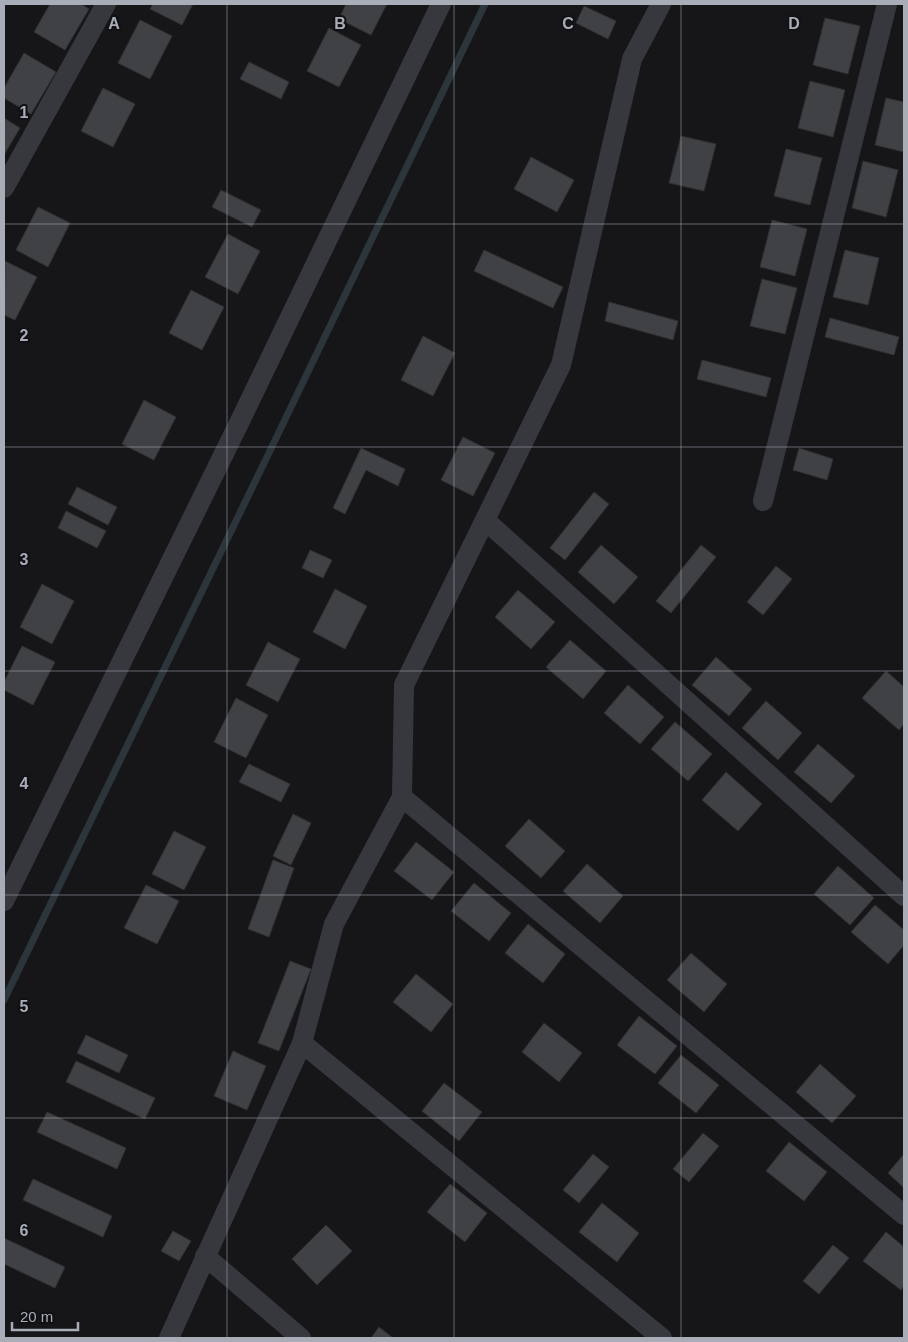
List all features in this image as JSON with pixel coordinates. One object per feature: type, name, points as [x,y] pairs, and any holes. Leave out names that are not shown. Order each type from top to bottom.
[{"type":"street","points":[[4,188],[106,4]]},
{"type":"street","points":[[4,901],[244,412],[441,4]]},
{"type":"street","points":[[169,1338],[302,1043],[334,924],[402,797],[404,685],[561,365],[632,59],[661,4]]},
{"type":"street","points":[[763,501],[887,4]]},
{"type":"street","points":[[485,520],[904,896]]},
{"type":"street","points":[[402,797],[904,1215]]},
{"type":"street","points":[[302,1043],[662,1338]]},
{"type":"street","points":[[205,1256],[302,1338]]},
{"type":"building","points":[[50,4],[81,4],[89,9],[65,50],[34,32]]},
{"type":"building","points":[[153,4],[193,4],[182,25],[150,9]]},
{"type":"building","points":[[346,4],[387,4],[371,35],[339,19]]},
{"type":"building","points":[[584,6],[616,21],[608,39],[576,23]]},
{"type":"building","points":[[825,18],[860,26],[848,74],[813,65]]},
{"type":"building","points":[[140,20],[172,36],[150,79],[118,63]]},
{"type":"building","points":[[329,28],[361,45],[339,87],[307,71]]},
{"type":"building","points":[[24,53],[56,72],[31,114],[4,98],[4,88]]},
{"type":"building","points":[[249,62],[289,82],[281,99],[240,79]]},
{"type":"building","points":[[810,81],[845,90],[833,137],[798,128]]},
{"type":"building","points":[[103,88],[135,104],[113,147],[81,131]]},
{"type":"building","points":[[886,98],[904,102],[904,152],[875,145]]},
{"type":"building","points":[[4,118],[20,128],[4,155]]},
{"type":"building","points":[[681,136],[716,144],[704,191],[669,183]]},
{"type":"building","points":[[786,149],[822,158],[810,205],[774,196]]},
{"type":"building","points":[[531,157],[574,180],[557,212],[514,189]]},
{"type":"building","points":[[863,161],[898,170],[886,217],[852,208]]},
{"type":"building","points":[[221,190],[261,210],[252,227],[212,207]]},
{"type":"building","points":[[38,207],[70,223],[48,267],[16,250]]},
{"type":"building","points":[[772,220],[807,229],[795,276],[760,267]]},
{"type":"building","points":[[228,234],[260,251],[238,294],[205,277]]},
{"type":"building","points":[[484,250],[563,287],[553,308],[474,271]]},
{"type":"building","points":[[845,250],[879,258],[868,305],[833,297]]},
{"type":"building","points":[[5,261],[37,277],[15,320],[4,315]]},
{"type":"building","points":[[762,279],[797,288],[785,334],[750,326]]},
{"type":"building","points":[[191,290],[224,307],[202,350],[169,333]]},
{"type":"building","points":[[609,302],[678,321],[673,340],[605,321]]},
{"type":"building","points":[[830,318],[899,337],[894,355],[825,337]]},
{"type":"building","points":[[423,336],[455,353],[433,396],[401,380]]},
{"type":"building","points":[[702,360],[771,378],[766,397],[697,379]]},
{"type":"building","points":[[144,400],[176,417],[154,460],[122,444]]},
{"type":"building","points":[[463,437],[495,453],[473,496],[441,480]]},
{"type":"building","points":[[361,448],[405,469],[398,486],[366,470],[345,514],[333,508]]},
{"type":"building","points":[[799,448],[833,459],[827,480],[793,470]]},
{"type":"building","points":[[77,487],[117,507],[108,525],[68,504]]},
{"type":"building","points":[[594,492],[609,504],[565,560],[550,548]]},
{"type":"building","points":[[66,511],[106,531],[97,548],[58,528]]},
{"type":"building","points":[[601,545],[638,577],[614,604],[578,572]]},
{"type":"building","points":[[701,545],[716,557],[671,613],[656,601]]},
{"type":"building","points":[[310,550],[332,560],[323,578],[302,568]]},
{"type":"building","points":[[776,566],[792,579],[763,615],[747,602]]},
{"type":"building","points":[[42,584],[74,601],[52,644],[20,627]]},
{"type":"building","points":[[335,589],[367,606],[345,649],[313,632]]},
{"type":"building","points":[[518,590],[555,622],[531,649],[495,617]]},
{"type":"building","points":[[570,640],[606,671],[583,699],[546,667]]},
{"type":"building","points":[[268,642],[300,659],[278,702],[246,685]]},
{"type":"building","points":[[22,646],[55,662],[33,705],[4,690],[4,682]]},
{"type":"building","points":[[716,657],[752,689],[729,716],[692,685]]},
{"type":"building","points":[[886,671],[904,687],[904,724],[899,730],[862,698]]},
{"type":"building","points":[[628,685],[664,717],[640,744],[604,713]]},
{"type":"building","points":[[236,698],[268,715],[246,758],[214,742]]},
{"type":"building","points":[[766,701],[802,733],[778,760],[742,728]]},
{"type":"building","points":[[675,722],[712,754],[688,781],[651,749]]},
{"type":"building","points":[[818,744],[855,776],[831,803],[794,772]]},
{"type":"building","points":[[249,764],[290,784],[281,802],[239,782]]},
{"type":"building","points":[[726,772],[762,804],[738,831],[702,800]]},
{"type":"building","points":[[293,814],[311,823],[291,865],[273,856]]},
{"type":"building","points":[[529,819],[565,851],[541,878],[505,846]]},
{"type":"building","points":[[174,831],[206,847],[184,890],[152,874]]},
{"type":"building","points":[[416,842],[454,872],[432,900],[394,871]]},
{"type":"building","points":[[273,860],[294,868],[269,937],[248,929]]},
{"type":"building","points":[[587,864],[623,896],[600,923],[563,891]]},
{"type":"building","points":[[838,866],[874,898],[850,925],[814,894]]},
{"type":"building","points":[[474,883],[511,913],[489,941],[451,911]]},
{"type":"building","points":[[146,885],[179,901],[157,944],[124,928]]},
{"type":"building","points":[[875,905],[904,930],[904,945],[888,964],[851,932]]},
{"type":"building","points":[[528,924],[565,954],[543,983],[505,953]]},
{"type":"building","points":[[691,953],[727,984],[704,1012],[667,980]]},
{"type":"building","points":[[290,961],[311,969],[279,1051],[258,1043]]},
{"type":"building","points":[[416,974],[453,1004],[431,1032],[393,1002]]},
{"type":"building","points":[[639,1016],[677,1046],[655,1074],[617,1045]]},
{"type":"building","points":[[544,1023],[582,1053],[559,1082],[522,1052]]},
{"type":"building","points":[[86,1035],[128,1055],[119,1073],[77,1053]]},
{"type":"building","points":[[233,1051],[266,1066],[247,1110],[214,1096]]},
{"type":"building","points":[[681,1055],[719,1085],[696,1113],[658,1083]]},
{"type":"building","points":[[76,1061],[155,1098],[145,1119],[66,1082]]},
{"type":"building","points":[[820,1064],[856,1096],[832,1123],[796,1092]]},
{"type":"building","points":[[444,1083],[482,1112],[459,1141],[422,1111]]},
{"type":"building","points":[[47,1112],[126,1148],[117,1169],[37,1132]]},
{"type":"building","points":[[703,1133],[719,1146],[689,1182],[673,1169]]},
{"type":"building","points":[[789,1142],[827,1172],[804,1201],[766,1171]]},
{"type":"building","points":[[593,1154],[609,1167],[579,1203],[563,1190]]},
{"type":"building","points":[[904,1154],[904,1188],[888,1173]]},
{"type":"building","points":[[33,1179],[112,1216],[103,1237],[23,1200]]},
{"type":"building","points":[[450,1184],[487,1213],[465,1242],[427,1212]]},
{"type":"building","points":[[602,1203],[639,1233],[617,1262],[579,1232]]},
{"type":"building","points":[[326,1225],[352,1251],[317,1285],[292,1259]]},
{"type":"building","points":[[173,1231],[191,1241],[179,1261],[161,1251]]},
{"type":"building","points":[[886,1232],[904,1247],[904,1286],[901,1290],[863,1261]]},
{"type":"building","points":[[4,1238],[65,1267],[55,1288],[4,1264]]},
{"type":"building","points":[[833,1245],[849,1258],[819,1294],[803,1281]]},
{"type":"building","points":[[379,1327],[393,1338],[371,1338]]},
{"type":"waterway","points":[[4,1000],[485,4]]}]
